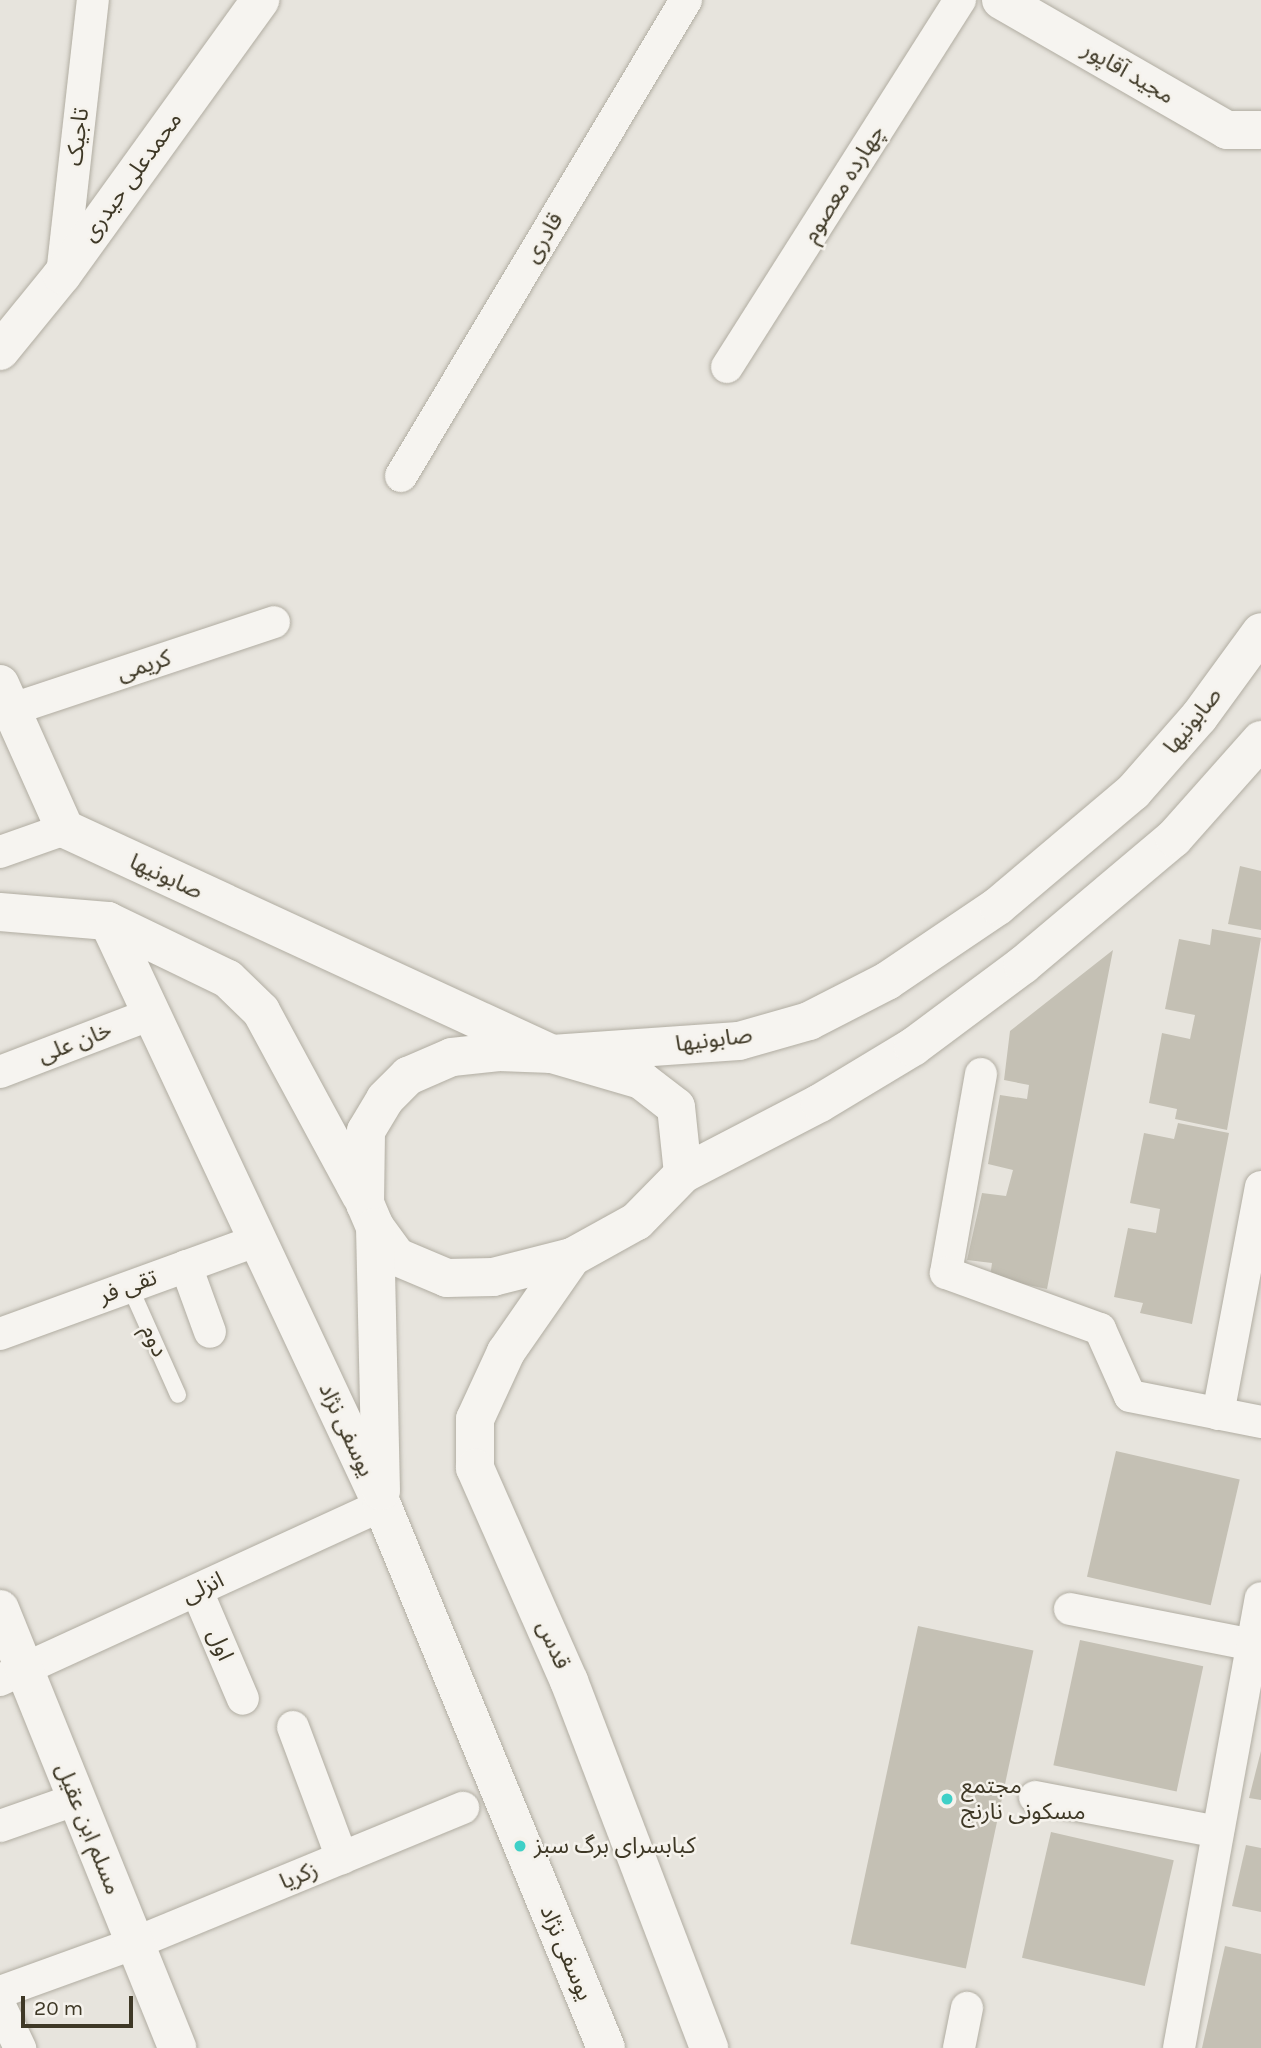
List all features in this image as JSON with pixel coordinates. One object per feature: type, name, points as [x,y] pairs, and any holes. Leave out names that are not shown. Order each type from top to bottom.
[{"type":"street","name":"تاجیک","points":[[62,275],[93,0]]},
{"type":"street","name":"محمدعلی حیدری","points":[[0,351],[62,275],[260,0]]},
{"type":"street","name":"قادری","points":[[401,476],[686,0]]},
{"type":"street","name":"چهارده معصوم","points":[[727,367],[960,0]]},
{"type":"street","name":"مجید آقاپور","points":[[1001,0],[1227,130],[1260,130]]},
{"type":"street","name":"کریمی","points":[[6,696],[274,622]]},
{"type":"street","name":"صابونیها","points":[[65,829],[552,1055],[739,1041],[809,1021],[887,981],[998,906],[1133,792],[1199,716],[1261,632]]},
{"type":"street","points":[[0,852],[65,829],[6,696]]},
{"type":"street","points":[[0,912],[108,921],[228,979],[261,1011],[370,1215],[397,1257],[447,1278],[493,1277],[572,1258],[638,1221],[682,1174],[820,1103],[913,1047],[1023,965],[1174,838],[1261,740]]},
{"type":"street","name":"یوسفی نژاد","points":[[108,921],[382,1505],[606,2048]]},
{"type":"street","name":"خان علی","points":[[0,1072],[151,1014]]},
{"type":"street","points":[[382,1505],[366,1130],[385,1099],[408,1076],[452,1057],[552,1055],[641,1080],[676,1107],[682,1174]]},
{"type":"street","points":[[981,1074],[946,1273],[1100,1329],[1130,1396],[1261,1422]]},
{"type":"street","points":[[1218,1414],[1261,1186]]},
{"type":"street","name":"تقی فر","points":[[0,1334],[256,1241]]},
{"type":"street","name":"قدس","points":[[572,1258],[506,1352],[475,1419],[475,1468],[569,1681],[709,2048]]},
{"type":"street","points":[[186,1266],[210,1332]]},
{"type":"street","name":"انزلی","points":[[13,1676],[382,1505]]},
{"type":"street","name":"اول","points":[[197,1591],[243,1699]]},
{"type":"street","points":[[1179,2048],[1261,1598]]},
{"type":"street","name":"مسلم ابن عقیل","points":[[0,1609],[13,1676],[76,1799],[177,2048]]},
{"type":"street","points":[[1070,1609],[1253,1645]]},
{"type":"street","points":[[293,1727],[342,1858]]},
{"type":"street","points":[[1035,1797],[1218,1832]]},
{"type":"street","points":[[0,1826],[76,1799]]},
{"type":"street","name":"زکریا","points":[[0,1992],[135,1943],[463,1808]]},
{"type":"street","points":[[0,2006],[20,2048]]},
{"type":"street","points":[[960,2048],[967,2008]]},
{"type":"lane","name":"دوم","points":[[130,1287],[178,1395]]},
{"type":"building","points":[[1240,866],[1261,871],[1261,930],[1228,924]]},
{"type":"building","points":[[1212,929],[1261,938],[1227,1130],[1175,1119],[1177,1109],[1149,1103],[1162,1033],[1190,1039],[1195,1015],[1165,1009],[1179,939],[1210,945]]},
{"type":"building","points":[[1113,950],[1047,1289],[990,1277],[992,1263],[967,1260],[982,1193],[1006,1196],[1013,1170],[988,1164],[1000,1095],[1027,1099],[1029,1085],[1004,1080],[1010,1031]]},
{"type":"building","points":[[1178,1123],[1229,1133],[1192,1324],[1140,1313],[1143,1303],[1114,1297],[1128,1228],[1156,1233],[1160,1209],[1130,1203],[1144,1133],[1174,1139]]},
{"type":"building","points":[[1116,1451],[1240,1480],[1211,1605],[1087,1577]]},
{"type":"building","name":"مجتمع مسکونی نارنج","points":[[918,1626],[1033,1651],[966,1968],[850,1944]]},
{"type":"building","points":[[1080,1640],[1203,1666],[1177,1791],[1053,1765]]},
{"type":"building","points":[[1261,1751],[1261,1800],[1249,1798]]},
{"type":"building","points":[[1051,1832],[1174,1860],[1145,1986],[1022,1958]]},
{"type":"building","points":[[1246,1845],[1261,1848],[1261,1912],[1232,1906]]},
{"type":"building","points":[[1225,1946],[1261,1954],[1261,2048],[1202,2048]]},
{"type":"place","name":"مجتمع مسکونی نارنج","points":[[947,1799]]},
{"type":"place","name":"کبابسرای برگ سبز","points":[[520,1846]]}]
